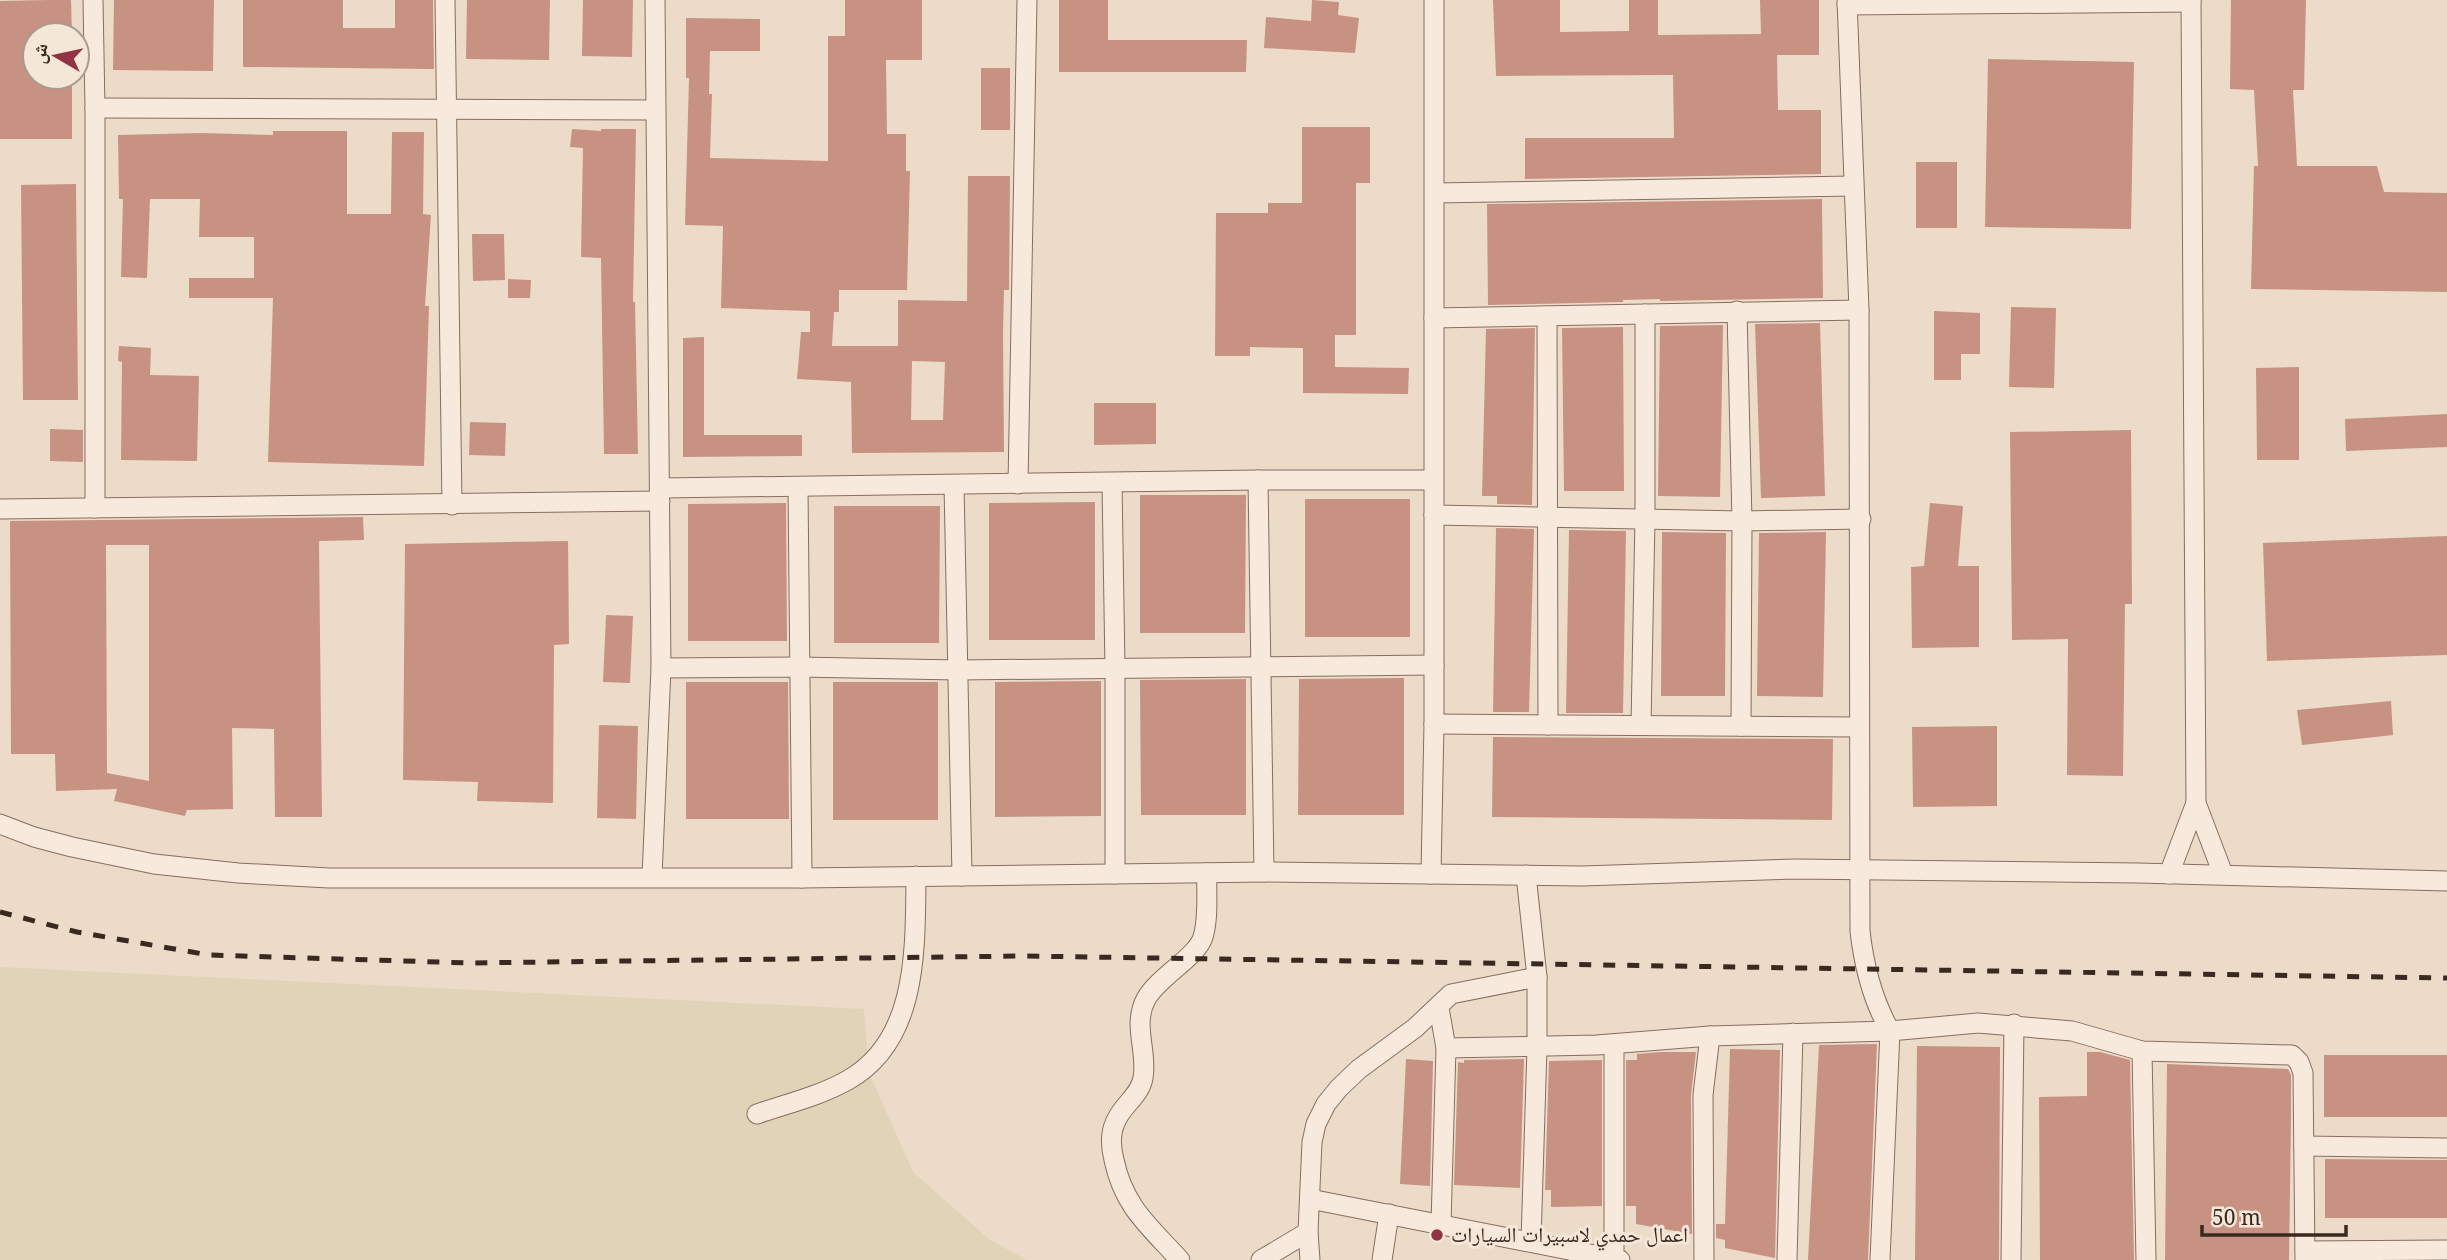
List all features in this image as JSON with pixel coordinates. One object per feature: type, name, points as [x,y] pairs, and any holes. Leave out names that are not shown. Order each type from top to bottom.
[{"type":"street","points":[[93,0],[95,508]]},
{"type":"street","points":[[445,0],[452,505]]},
{"type":"street","points":[[652,877],[661,668],[655,0]]},
{"type":"street","points":[[1018,484],[1027,0]]},
{"type":"street","points":[[1431,874],[1434,724],[1434,0]]},
{"type":"street","points":[[1881,1260],[1890,1031],[1875,1001],[1864,968],[1860,931],[1859,310],[1847,3],[2191,1],[2196,803],[2223,874]]},
{"type":"street","points":[[95,108],[655,110]]},
{"type":"street","points":[[1435,193],[1853,186]]},
{"type":"street","points":[[1434,318],[1859,310]]},
{"type":"street","points":[[1737,311],[1742,521],[1741,726]]},
{"type":"street","points":[[1641,725],[1645,314]]},
{"type":"street","points":[[1546,316],[1548,725]]},
{"type":"street","points":[[0,509],[452,505],[798,488],[1258,480],[1433,481]]},
{"type":"street","points":[[1258,480],[1264,872]]},
{"type":"street","points":[[1111,483],[1115,874]]},
{"type":"street","points":[[954,485],[962,876]]},
{"type":"street","points":[[798,488],[802,878]]},
{"type":"street","points":[[1434,515],[1742,521],[1861,519]]},
{"type":"street","points":[[661,668],[958,670],[1434,665]]},
{"type":"street","points":[[1434,724],[1859,727]]},
{"type":"street","points":[[2169,874],[2196,803]]},
{"type":"street","points":[[0,824],[72,847],[154,864],[238,873],[400,879],[802,878],[1264,872],[1526,875],[1860,870],[2223,874],[2447,881]]},
{"type":"street","points":[[1180,1260],[1131,1207],[1125,1196],[1114,1161],[1112,1133],[1119,1114],[1140,1088],[1144,1074],[1139,1028],[1144,1002],[1153,988],[1196,949],[1203,938],[1207,873]]},
{"type":"street","points":[[1526,875],[1537,977],[1531,1242]]},
{"type":"street","points":[[757,1114],[846,1081],[861,1071],[886,1046],[897,1029],[907,999],[912,970],[916,876]]},
{"type":"street","points":[[1310,1260],[1308,1232],[1312,1142],[1326,1104],[1359,1069],[1415,1028],[1455,992],[1537,977]]},
{"type":"street","points":[[1438,1008],[1446,1048],[1441,1224]]},
{"type":"street","points":[[1446,1048],[1614,1044],[1710,1036],[1890,1031],[1978,1023],[2072,1031],[2142,1051],[2292,1055],[2299,1062],[2303,1073],[2305,1255],[2447,1250]]},
{"type":"street","points":[[2011,1260],[2014,1024]]},
{"type":"street","points":[[1787,1260],[1793,1033]]},
{"type":"street","points":[[1704,1260],[1703,1095],[1710,1036]]},
{"type":"street","points":[[1614,1044],[1614,1260]]},
{"type":"street","points":[[2142,1051],[2146,1260]]},
{"type":"street","points":[[2304,1146],[2447,1148]]},
{"type":"street","points":[[1310,1199],[1620,1260]]},
{"type":"street","points":[[1382,1260],[1389,1214]]},
{"type":"street","points":[[1261,1260],[1308,1232]]},
{"type":"shaded area","points":[[0,967],[864,1009],[869,1073],[913,1172],[990,1240],[1027,1260],[0,1260]]},
{"type":"building","points":[[71,0],[72,21],[21,21],[21,91],[72,91],[72,139],[0,139],[0,1]]},
{"type":"building","points":[[114,0],[214,0],[213,71],[113,70]]},
{"type":"building","points":[[243,0],[343,0],[343,28],[395,28],[395,0],[433,0],[434,69],[243,67]]},
{"type":"building","points":[[467,0],[550,0],[549,60],[466,59]]},
{"type":"building","points":[[583,0],[633,0],[632,57],[582,56]]},
{"type":"building","points":[[845,0],[922,0],[922,60],[886,60],[887,134],[906,134],[906,171],[910,171],[907,290],[839,290],[839,312],[834,312],[832,346],[898,346],[898,300],[967,301],[968,176],[1010,176],[1009,290],[1004,290],[1003,333],[1004,452],[852,453],[851,382],[797,379],[801,332],[810,332],[810,311],[721,308],[723,226],[685,225],[689,78],[686,78],[686,18],[760,19],[760,51],[710,51],[710,158],[828,161],[828,36],[845,36]],"holes":[[[912,361],[945,362],[943,420],[911,420]]]},
{"type":"building","points":[[1059,0],[1108,0],[1108,40],[1247,40],[1246,72],[1059,72]]},
{"type":"building","points":[[1312,0],[1339,2],[1338,15],[1359,18],[1355,53],[1264,48],[1266,17],[1311,21]]},
{"type":"building","points":[[1493,0],[1560,0],[1560,32],[1629,31],[1629,0],[1658,0],[1658,35],[1761,34],[1760,0],[1819,0],[1819,55],[1777,55],[1778,110],[1821,110],[1821,174],[1525,179],[1525,138],[1674,138],[1673,75],[1496,76]]},
{"type":"building","points":[[2231,0],[2306,0],[2304,90],[2293,90],[2297,166],[2377,166],[2384,192],[2447,193],[2447,292],[2251,289],[2254,166],[2258,166],[2254,90],[2230,89]]},
{"type":"building","points":[[1988,59],[2134,62],[2131,229],[1985,227]]},
{"type":"building","points":[[981,68],[1010,68],[1010,130],[981,130]]},
{"type":"building","points":[[1302,127],[1370,127],[1370,183],[1356,183],[1356,335],[1335,335],[1335,367],[1409,368],[1408,394],[1303,393],[1303,348],[1250,347],[1250,356],[1215,356],[1216,213],[1268,213],[1268,203],[1302,203]]},
{"type":"building","points":[[572,129],[636,129],[633,302],[638,454],[604,454],[601,258],[581,257],[583,148],[570,147]]},
{"type":"building","points":[[273,131],[347,131],[347,214],[391,214],[392,132],[424,132],[423,214],[431,215],[425,306],[429,306],[424,466],[268,462],[273,298],[189,298],[189,278],[254,278],[254,237],[199,237],[200,199],[150,199],[147,278],[121,277],[123,199],[119,199],[118,135],[273,135]]},
{"type":"building","points":[[1916,162],[1957,162],[1957,228],[1916,228]]},
{"type":"building","points":[[76,184],[78,400],[23,400],[21,185]]},
{"type":"building","points":[[1822,199],[1823,298],[1660,299],[1488,305],[1487,204]]},
{"type":"building","points":[[472,234],[504,234],[505,280],[473,281]]},
{"type":"building","points":[[508,279],[531,280],[530,298],[508,298]]},
{"type":"building","points":[[2011,307],[2056,308],[2054,388],[2009,387]]},
{"type":"building","points":[[1934,311],[1980,313],[1980,354],[1961,354],[1961,380],[1934,380]]},
{"type":"building","points":[[1820,323],[1825,496],[1761,498],[1755,324]]},
{"type":"building","points":[[1723,325],[1720,497],[1658,496],[1660,326]]},
{"type":"building","points":[[1623,327],[1624,491],[1564,491],[1562,328]]},
{"type":"building","points":[[1535,328],[1532,505],[1497,504],[1497,496],[1482,496],[1486,329]]},
{"type":"building","points":[[704,337],[704,435],[802,435],[802,456],[683,457],[683,338]]},
{"type":"building","points":[[119,346],[151,348],[150,375],[199,376],[197,461],[121,460],[122,362],[118,361]]},
{"type":"building","points":[[2299,367],[2299,460],[2257,460],[2256,368]]},
{"type":"building","points":[[1094,403],[1156,403],[1156,444],[1094,445]]},
{"type":"building","points":[[2447,414],[2447,447],[2346,451],[2345,419]]},
{"type":"building","points":[[470,422],[506,423],[505,456],[469,455]]},
{"type":"building","points":[[50,429],[83,430],[83,462],[50,461]]},
{"type":"building","points":[[2131,430],[2132,604],[2125,604],[2123,776],[2067,775],[2068,639],[2012,640],[2010,432]]},
{"type":"building","points":[[1140,495],[1246,495],[1245,633],[1140,633]]},
{"type":"building","points":[[1305,499],[1410,499],[1410,637],[1305,637]]},
{"type":"building","points":[[1095,502],[1095,640],[989,640],[989,503]]},
{"type":"building","points":[[786,503],[787,641],[688,641],[688,504]]},
{"type":"building","points":[[1930,503],[1963,506],[1958,566],[1979,566],[1979,647],[1912,648],[1911,567],[1924,566]]},
{"type":"building","points":[[834,506],[940,506],[939,643],[834,643]]},
{"type":"building","points":[[363,517],[364,540],[319,541],[322,817],[275,817],[274,729],[232,728],[233,809],[187,810],[185,816],[114,801],[117,789],[56,791],[55,754],[11,754],[10,521]],"holes":[[[106,545],[149,545],[149,781],[107,773]]]},
{"type":"building","points":[[1496,528],[1534,529],[1529,712],[1493,712]]},
{"type":"building","points":[[1569,530],[1626,531],[1623,713],[1566,713]]},
{"type":"building","points":[[1662,532],[1726,533],[1725,696],[1661,696]]},
{"type":"building","points":[[1826,532],[1823,697],[1757,696],[1759,533]]},
{"type":"building","points":[[2447,536],[2447,655],[2267,661],[2263,543]]},
{"type":"building","points":[[568,541],[569,644],[554,645],[553,803],[477,801],[478,782],[403,780],[405,544]]},
{"type":"building","points":[[606,615],[633,616],[630,683],[603,682]]},
{"type":"building","points":[[1404,678],[1404,815],[1298,815],[1299,679]]},
{"type":"building","points":[[1246,679],[1246,815],[1141,815],[1140,680]]},
{"type":"building","points":[[1101,681],[1101,816],[995,817],[995,682]]},
{"type":"building","points":[[686,682],[788,682],[789,819],[686,819]]},
{"type":"building","points":[[833,682],[938,682],[938,820],[833,820]]},
{"type":"building","points":[[2391,701],[2393,735],[2302,745],[2297,710]]},
{"type":"building","points":[[599,725],[638,726],[636,819],[597,818]]},
{"type":"building","points":[[1997,726],[1997,806],[1913,807],[1912,727]]},
{"type":"building","points":[[1493,737],[1833,739],[1832,820],[1492,817]]},
{"type":"building","points":[[1877,1044],[1868,1260],[1808,1260],[1819,1045]]},
{"type":"building","points":[[1917,1046],[2000,1047],[1999,1260],[1915,1260]]},
{"type":"building","points":[[1730,1049],[1780,1050],[1775,1258],[1725,1248],[1725,1240],[1716,1238],[1716,1224],[1725,1224]]},
{"type":"building","points":[[1696,1052],[1691,1095],[1692,1234],[1636,1224],[1636,1206],[1626,1206],[1626,1060],[1637,1060],[1637,1054]]},
{"type":"building","points":[[2087,1052],[2100,1052],[2130,1060],[2134,1260],[2040,1260],[2039,1097],[2087,1096]]},
{"type":"building","points":[[2324,1055],[2447,1055],[2447,1117],[2324,1117]]},
{"type":"building","points":[[1406,1059],[1433,1061],[1430,1186],[1400,1184]]},
{"type":"building","points":[[1524,1059],[1520,1188],[1454,1185],[1458,1062]]},
{"type":"building","points":[[1602,1060],[1602,1206],[1551,1207],[1551,1190],[1545,1190],[1549,1061]]},
{"type":"building","points":[[2167,1064],[2288,1069],[2291,1075],[2289,1260],[2165,1260]]},
{"type":"building","points":[[2325,1159],[2447,1160],[2447,1218],[2325,1218]]},
{"type":"railway","points":[[0,912],[77,932],[209,955],[469,963],[1024,956],[2447,978]]},
{"type":"place","name":"اعمال حمدي لاسبيرات السيارات","points":[[1437,1235]]}]
